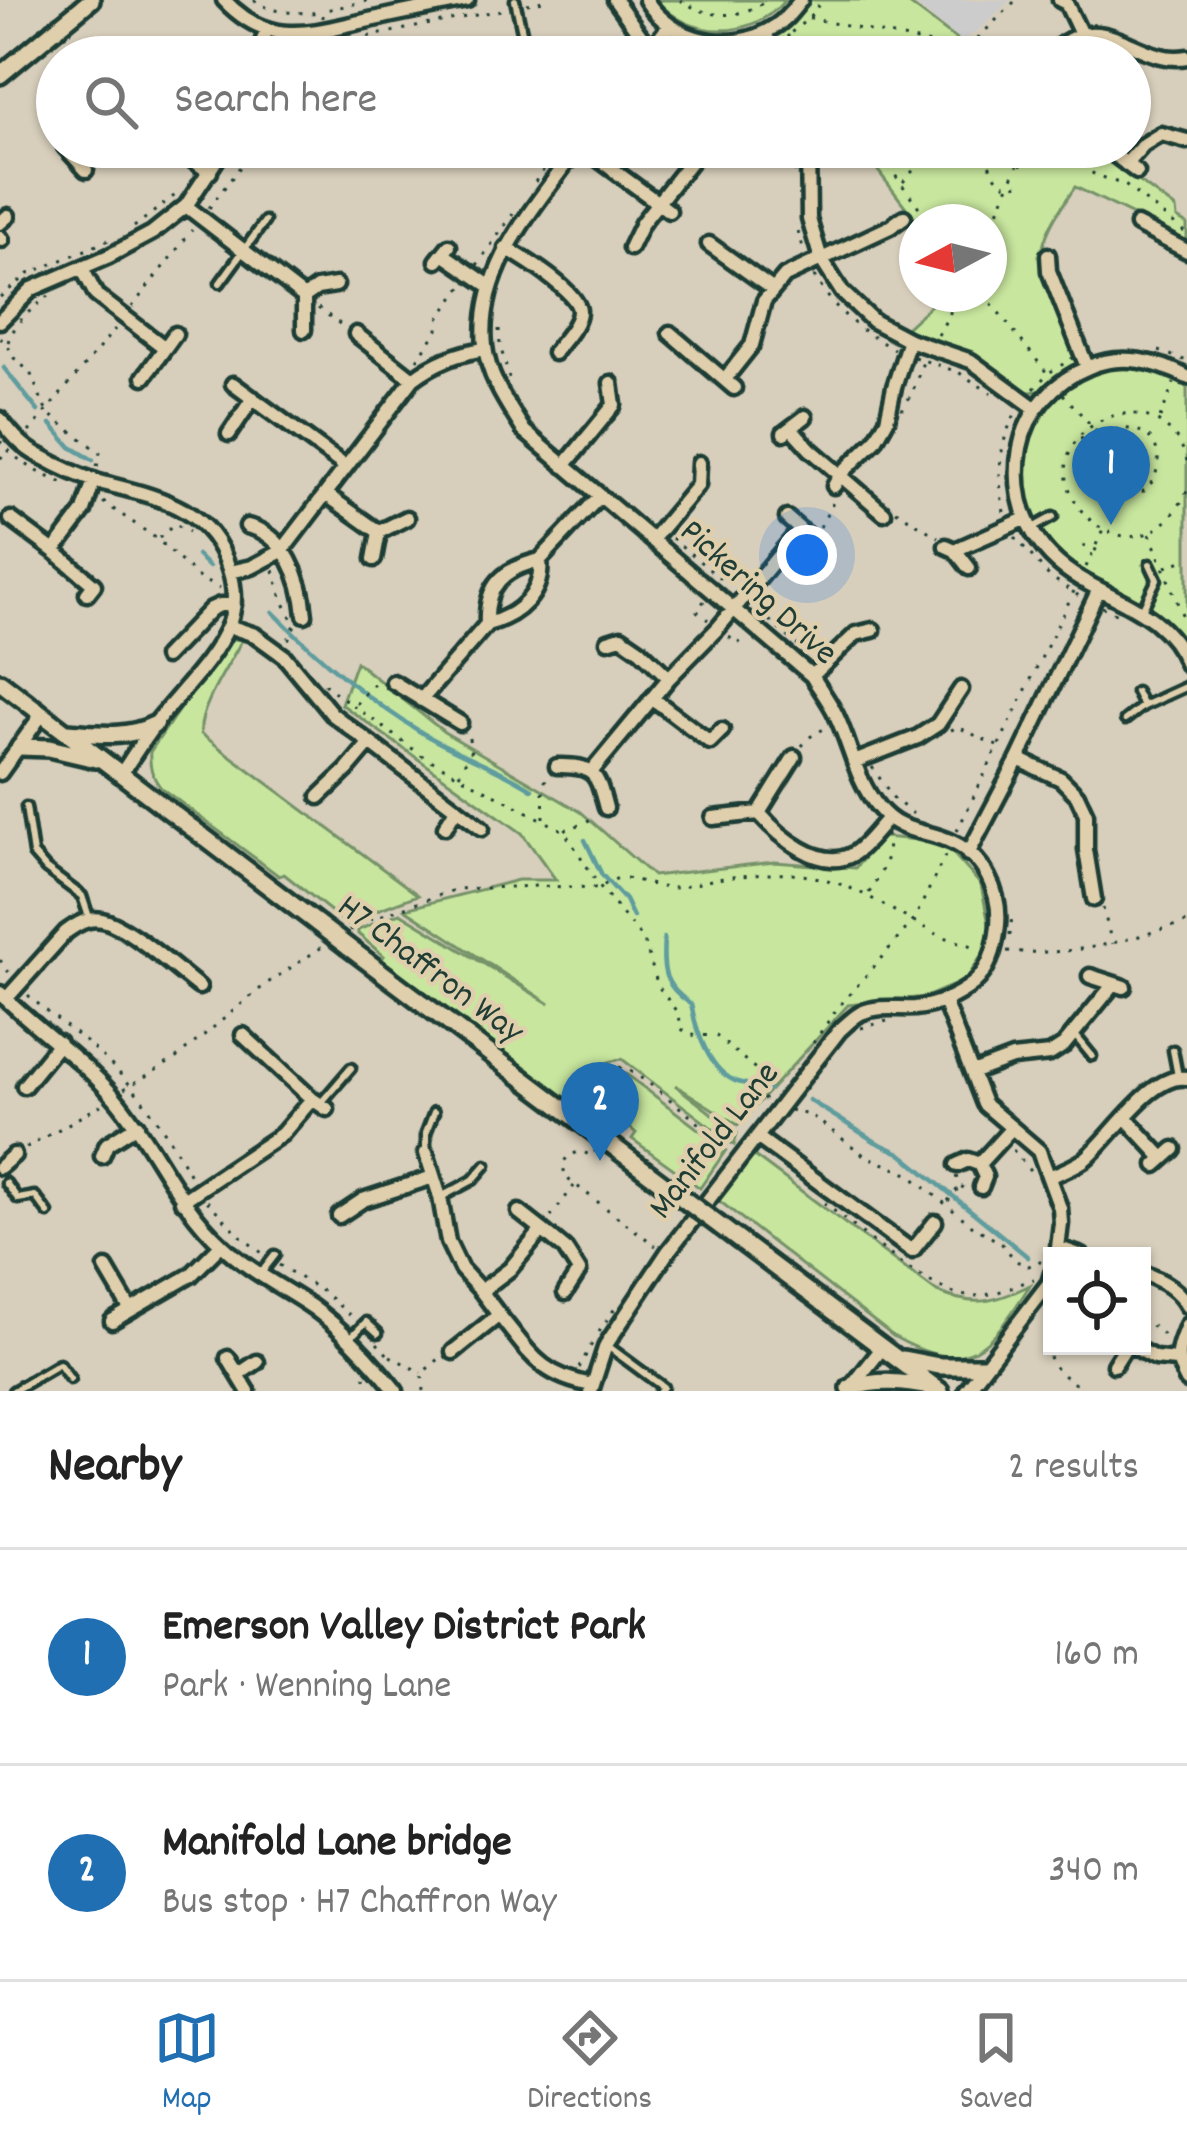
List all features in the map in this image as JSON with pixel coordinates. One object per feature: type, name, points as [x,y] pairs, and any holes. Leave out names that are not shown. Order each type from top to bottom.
[{"type":"street","points":[[47,36],[91,0]]},
{"type":"street","points":[[224,0],[255,36]]},
{"type":"street","points":[[376,0],[380,17]]},
{"type":"street","points":[[289,36],[467,0]]},
{"type":"street","points":[[615,0],[639,36]]},
{"type":"street","points":[[646,0],[669,26],[688,36]]},
{"type":"street","points":[[774,36],[801,0]]},
{"type":"street","points":[[1060,0],[1079,30]]},
{"type":"street","points":[[663,36],[669,26]]},
{"type":"street","points":[[1067,36],[1096,27],[1125,36]]},
{"type":"street","points":[[0,75],[36,45]]},
{"type":"street","points":[[1151,51],[1187,57]]},
{"type":"street","points":[[1151,140],[1161,134],[1187,141]]},
{"type":"street","points":[[204,168],[210,172]]},
{"type":"street","points":[[1,319],[32,289],[152,233],[186,206],[212,168]]},
{"type":"street","name":"Pickering Drive","points":[[565,168],[506,248],[491,287],[485,349],[498,388],[524,430],[812,676],[836,714],[883,823]]},
{"type":"street","points":[[610,168],[663,206]]},
{"type":"street","points":[[630,248],[642,223],[663,206],[688,168]]},
{"type":"street","points":[[808,168],[809,219],[821,259],[842,292],[873,321],[909,340],[971,361],[1030,404]]},
{"type":"street","points":[[186,206],[304,296]]},
{"type":"street","points":[[670,333],[730,383],[752,345],[772,289],[785,277],[893,231],[899,223]]},
{"type":"street","points":[[1137,225],[1157,244],[1187,250]]},
{"type":"street","points":[[709,244],[723,262],[772,289]]},
{"type":"street","points":[[506,248],[574,296],[580,309],[554,353]]},
{"type":"street","points":[[443,254],[491,287]]},
{"type":"street","points":[[1048,255],[1049,271],[1085,360]]},
{"type":"street","points":[[82,268],[96,295],[165,348]]},
{"type":"street","points":[[304,296],[336,284]]},
{"type":"street","points":[[304,296],[304,330]]},
{"type":"street","points":[[550,328],[564,338]]},
{"type":"street","points":[[683,343],[694,330]]},
{"type":"street","points":[[144,377],[175,334]]},
{"type":"street","points":[[356,334],[412,379]]},
{"type":"street","points":[[837,480],[875,441],[887,420],[909,340]]},
{"type":"street","points":[[230,572],[252,567],[282,551],[412,379],[432,364],[485,349]]},
{"type":"street","points":[[1085,360],[1120,367],[1145,361],[1185,365]]},
{"type":"street","points":[[1085,360],[1030,404],[1017,466],[1018,496],[1027,524],[1048,556],[1137,616],[1163,626],[1187,664]]},
{"type":"street","points":[[233,383],[346,467]]},
{"type":"street","points":[[564,466],[614,406],[611,383]]},
{"type":"street","points":[[229,434],[253,398]]},
{"type":"street","points":[[805,417],[788,431],[837,480],[884,513]]},
{"type":"street","points":[[0,419],[20,443],[92,487],[146,492],[184,510],[208,528],[230,572],[234,605],[217,647],[154,725],[122,774]]},
{"type":"street","points":[[652,540],[698,485],[699,464]]},
{"type":"street","points":[[54,551],[84,511],[92,487]]},
{"type":"street","points":[[327,495],[379,532]]},
{"type":"street","points":[[422,700],[487,624],[489,595],[499,581],[510,570],[540,560],[600,496]]},
{"type":"street","points":[[379,532],[407,518]]},
{"type":"street","points":[[592,771],[669,678],[805,535],[787,518]]},
{"type":"street","points":[[11,519],[94,585],[87,594]]},
{"type":"street","points":[[969,568],[951,548],[1008,526],[1027,524]]},
{"type":"street","points":[[247,526],[262,529],[296,572],[303,593],[300,620]]},
{"type":"street","points":[[374,560],[379,532]]},
{"type":"street","points":[[487,624],[502,621],[533,596],[542,577],[540,560]]},
{"type":"street","points":[[968,854],[1099,589]]},
{"type":"street","points":[[165,657],[212,609],[234,605]]},
{"type":"street","points":[[228,626],[255,635],[284,656],[332,714],[482,828]]},
{"type":"street","points":[[812,676],[856,634],[873,630]]},
{"type":"street","points":[[608,641],[621,637],[669,678]]},
{"type":"street","name":"H7 Chaffron Way","points":[[0,682],[608,1145],[939,1390]]},
{"type":"street","points":[[393,682],[460,723]]},
{"type":"street","points":[[854,762],[943,728],[961,689]]},
{"type":"street","points":[[652,698],[710,742],[722,730]]},
{"type":"street","points":[[0,772],[42,714]]},
{"type":"street","points":[[65,732],[137,734],[154,725]]},
{"type":"street","points":[[322,787],[369,744]]},
{"type":"street","points":[[20,748],[49,748],[105,761]]},
{"type":"street","points":[[719,821],[759,813],[793,776],[794,757]]},
{"type":"street","points":[[1018,759],[1061,779],[1077,795],[1086,814],[1094,899]]},
{"type":"street","points":[[557,766],[576,765],[592,771],[607,808]]},
{"type":"street","points":[[445,827],[457,809]]},
{"type":"street","points":[[759,813],[782,838],[824,858],[843,859],[857,852],[883,823],[952,842],[986,873],[999,919],[995,951],[977,981],[944,1001],[984,1104],[1006,1134],[1039,1150],[1043,1179],[1060,1208],[1057,1247]]},
{"type":"street","points":[[1074,888],[1090,884]]},
{"type":"street","points":[[199,987],[120,928],[89,920],[66,932],[19,987],[3,996],[114,1097],[137,1125],[182,1201],[221,1245],[350,1338],[396,1391]]},
{"type":"street","points":[[147,970],[159,957]]},
{"type":"street","points":[[972,1073],[1012,1058],[1049,1054],[1064,1045],[1118,986],[1090,976]]},
{"type":"street","name":"Manifold Lane","points":[[592,1388],[606,1345],[667,1253],[758,1138],[774,1105],[839,1031],[858,1014],[882,1007],[918,1008],[944,1001]]},
{"type":"street","points":[[182,1201],[320,1104],[243,1035]]},
{"type":"street","points":[[262,1054],[273,1041]]},
{"type":"street","points":[[24,1086],[59,1043]]},
{"type":"street","points":[[1043,1179],[1083,1161],[1161,1083],[1182,1077]]},
{"type":"street","points":[[1126,1117],[1164,1157]]},
{"type":"street","points":[[102,1156],[107,1144],[137,1125]]},
{"type":"street","points":[[979,1164],[1006,1134]]},
{"type":"street","points":[[758,1138],[912,1251],[935,1222]]},
{"type":"street","points":[[426,1153],[448,1242],[461,1269],[540,1366],[592,1388]]},
{"type":"street","points":[[2,1174],[14,1155]]},
{"type":"street","points":[[957,1165],[968,1160],[979,1164],[985,1177],[981,1187]]},
{"type":"street","points":[[339,1216],[363,1200],[433,1177]]},
{"type":"street","points":[[353,1208],[361,1222]]},
{"type":"street","points":[[519,1212],[565,1249],[580,1271],[565,1293]]},
{"type":"street","points":[[481,1291],[510,1269],[542,1230]]},
{"type":"street","points":[[112,1321],[191,1275],[221,1245]]},
{"type":"street","points":[[106,1268],[130,1309]]},
{"type":"street","points":[[1151,1277],[1187,1306]]},
{"type":"street","points":[[966,1391],[1043,1291]]},
{"type":"street","points":[[454,1351],[499,1315]]},
{"type":"street","points":[[1187,1325],[1176,1360],[1187,1381]]},
{"type":"street","points":[[849,1390],[883,1347]]},
{"type":"street","points":[[1114,1365],[1122,1355]]},
{"type":"street","points":[[1148,1355],[1176,1360]]},
{"type":"street","points":[[228,1358],[248,1391]]},
{"type":"street","points":[[900,1359],[939,1366],[983,1366]]},
{"type":"street","points":[[239,1374],[256,1362]]},
{"type":"street","points":[[849,1390],[876,1381],[939,1390]]},
{"type":"lane","points":[[516,3],[523,36]]},
{"type":"lane","points":[[220,283],[265,221]]},
{"type":"lane","points":[[1027,524],[1053,517]]},
{"type":"lane","points":[[1137,616],[1157,579],[1150,564]]},
{"type":"lane","points":[[1125,720],[1143,706],[1187,686]]},
{"type":"lane","points":[[1136,692],[1143,706]]},
{"type":"lane","points":[[26,807],[33,854],[82,896],[89,920]]},
{"type":"lane","points":[[1074,1034],[1092,1056]]},
{"type":"lane","points":[[1173,1050],[1182,1077]]},
{"type":"lane","points":[[320,1104],[351,1068]]},
{"type":"lane","points":[[426,1153],[426,1133],[434,1112]]},
{"type":"lane","points":[[440,1197],[473,1180],[486,1166]]},
{"type":"lane","points":[[2,1174],[18,1199],[35,1196],[48,1213]]},
{"type":"lane","points":[[259,1276],[273,1257]]},
{"type":"lane","points":[[350,1338],[366,1322],[378,1333]]},
{"type":"lane","points":[[606,1345],[663,1387],[660,1391]]},
{"type":"lane","points":[[13,1391],[59,1364],[70,1379]]},
{"type":"path","points":[[254,0],[282,12],[322,13]]},
{"type":"path","points":[[366,36],[548,0]]},
{"type":"path","points":[[680,0],[701,12],[722,16],[744,13],[764,1]]},
{"type":"path","points":[[788,36],[822,0]]},
{"type":"path","points":[[984,36],[1016,0]]},
{"type":"path","points":[[808,18],[886,36]]},
{"type":"path","points":[[47,412],[239,168]]},
{"type":"path","points":[[889,168],[916,204]]},
{"type":"path","points":[[901,184],[915,168]]},
{"type":"path","points":[[990,168],[992,176],[1009,186],[1019,184]]},
{"type":"path","points":[[1001,204],[1016,168]]},
{"type":"path","points":[[1085,168],[1126,186],[1187,234]]},
{"type":"path","points":[[133,228],[182,190]]},
{"type":"path","points":[[0,297],[29,274],[118,237]]},
{"type":"path","points":[[412,379],[414,364],[438,330],[437,320],[471,275]]},
{"type":"path","points":[[7,344],[11,331],[53,293]]},
{"type":"path","points":[[304,296],[356,334]]},
{"type":"path","points":[[932,346],[951,312]]},
{"type":"path","points":[[998,312],[1047,374]]},
{"type":"path","points":[[498,320],[511,382]]},
{"type":"path","points":[[0,338],[30,371],[47,412],[100,452],[92,487],[159,537],[201,580],[233,590]]},
{"type":"path","points":[[1147,350],[1162,351],[1185,365],[1159,422]]},
{"type":"path","points":[[1085,360],[1047,374],[1030,404],[1014,416],[1000,452],[999,483],[1008,526],[1035,563],[1072,594],[1137,616]]},
{"type":"path","points":[[1057,386],[1100,433]]},
{"type":"path","points":[[1187,460],[1175,435],[1159,422],[1124,413],[1090,427],[1078,439],[1067,473],[1076,507],[1088,520],[1118,535],[1149,532],[1166,523],[1187,491]]},
{"type":"path","points":[[1078,439],[1128,428],[1140,431],[1154,445],[1159,472],[1144,491],[1126,492],[1115,474],[1123,467]]},
{"type":"path","points":[[884,513],[892,508],[951,548]]},
{"type":"path","points":[[159,537],[171,526]]},
{"type":"path","points":[[809,1048],[884,950],[914,920],[1103,530]]},
{"type":"path","points":[[1149,532],[1187,627]]},
{"type":"path","points":[[1083,545],[1104,553]]},
{"type":"path","points":[[1165,568],[1187,559]]},
{"type":"path","points":[[705,601],[697,611],[738,644],[745,635]]},
{"type":"path","points":[[285,646],[300,620]]},
{"type":"path","points":[[320,681],[421,755],[461,771],[564,831],[644,941],[658,986],[679,1015],[681,1029],[695,1036],[715,1035],[759,1072],[759,1092],[774,1105],[812,1116],[864,1155],[896,1167],[1002,1244],[1016,1262],[1028,1266],[1043,1258]]},
{"type":"path","points":[[354,706],[371,686]]},
{"type":"path","points":[[460,723],[471,736],[461,771]]},
{"type":"path","points":[[794,757],[808,738],[828,724],[833,739]]},
{"type":"path","points":[[943,728],[958,727],[999,746]]},
{"type":"path","points":[[544,820],[543,790],[550,770],[557,766]]},
{"type":"path","points":[[564,831],[607,808]]},
{"type":"path","points":[[868,894],[889,853],[883,823]]},
{"type":"path","points":[[14,1155],[175,1059],[266,984],[370,919],[457,890],[605,884],[620,875],[673,888],[790,874],[826,879],[868,894],[926,929],[995,951],[1042,954],[1090,950],[1187,922]]},
{"type":"path","points":[[1094,899],[1102,904],[1112,944]]},
{"type":"path","points":[[1090,950],[1090,976]]},
{"type":"path","points":[[0,960],[19,987],[130,1085],[198,1190],[244,1239],[325,1293],[388,1355]]},
{"type":"path","points":[[853,1033],[896,1020]]},
{"type":"path","points":[[667,1253],[565,1178],[563,1163],[574,1152],[592,1156],[622,1130],[595,1104],[594,1078],[605,1069],[622,1068],[742,1158]]},
{"type":"path","points":[[1006,1134],[1043,1179]]},
{"type":"path","points":[[957,1165],[960,1186],[968,1190],[981,1187]]},
{"type":"path","points":[[542,1230],[575,1185]]},
{"type":"path","points":[[947,1203],[960,1186]]},
{"type":"path","points":[[573,1382],[618,1303]]},
{"type":"path","points":[[1151,1324],[1179,1344]]},
{"type":"path","points":[[424,1391],[422,1373],[452,1348],[454,1351]]},
{"type":"path","points":[[1047,1355],[1057,1371],[1084,1391]]},
{"type":"shaded area","points":[[910,0],[1010,0],[979,30],[955,36]]},
{"type":"green space","points":[[657,0],[785,0],[756,22],[721,30],[686,22]]},
{"type":"green space","points":[[806,0],[904,0],[952,36],[777,36]]},
{"type":"green space","points":[[876,168],[1121,168],[1176,209],[1177,218],[1187,224],[1187,241],[1075,187],[1048,231],[1043,258],[1078,357],[1039,391],[1025,391],[976,356],[905,329],[923,312],[1007,312],[1007,204],[903,204]]},
{"type":"green space","points":[[1134,362],[1187,384],[1187,664],[1154,620],[1048,556],[1022,494],[1023,435],[1056,386]]},
{"type":"green space","points":[[228,638],[242,640],[209,700],[201,734],[418,895],[348,925],[161,788],[152,771],[150,752]]},
{"type":"green space","points":[[356,662],[444,732],[581,812],[653,876],[774,862],[855,868],[883,837],[943,842],[981,885],[992,939],[966,980],[926,997],[848,1005],[738,1125],[675,1085],[737,1133],[734,1145],[622,1059],[600,1066],[588,1078],[596,1115],[573,1104],[380,961],[384,956],[358,934],[400,913],[550,1004],[405,909],[518,880],[556,880],[522,833],[341,704]]},
{"type":"green space","points":[[616,1072],[626,1074],[726,1150],[700,1188],[632,1139],[636,1133],[605,1107],[597,1085]]},
{"type":"green space","points":[[753,1155],[937,1292],[984,1301],[1030,1285],[1002,1326],[975,1350],[940,1355],[919,1349],[893,1336],[718,1200]]},
{"type":"waterway","points":[[4,368],[38,411]]},
{"type":"waterway","points":[[51,424],[71,447],[93,460]]},
{"type":"waterway","points":[[197,555],[209,567]]},
{"type":"waterway","points":[[273,612],[384,707],[437,741],[532,789]]},
{"type":"waterway","points":[[585,840],[602,875],[625,900],[633,917]]},
{"type":"waterway","points":[[664,938],[666,977],[691,1004],[712,1061],[733,1080],[762,1083],[769,1089]]},
{"type":"waterway","points":[[809,1100],[900,1153],[1028,1257]]},
{"type":"place","name":"Emerson Valley District Park","points":[[1111,525]]},
{"type":"place","name":"Manifold Lane bridge","points":[[600,1161]]}]
